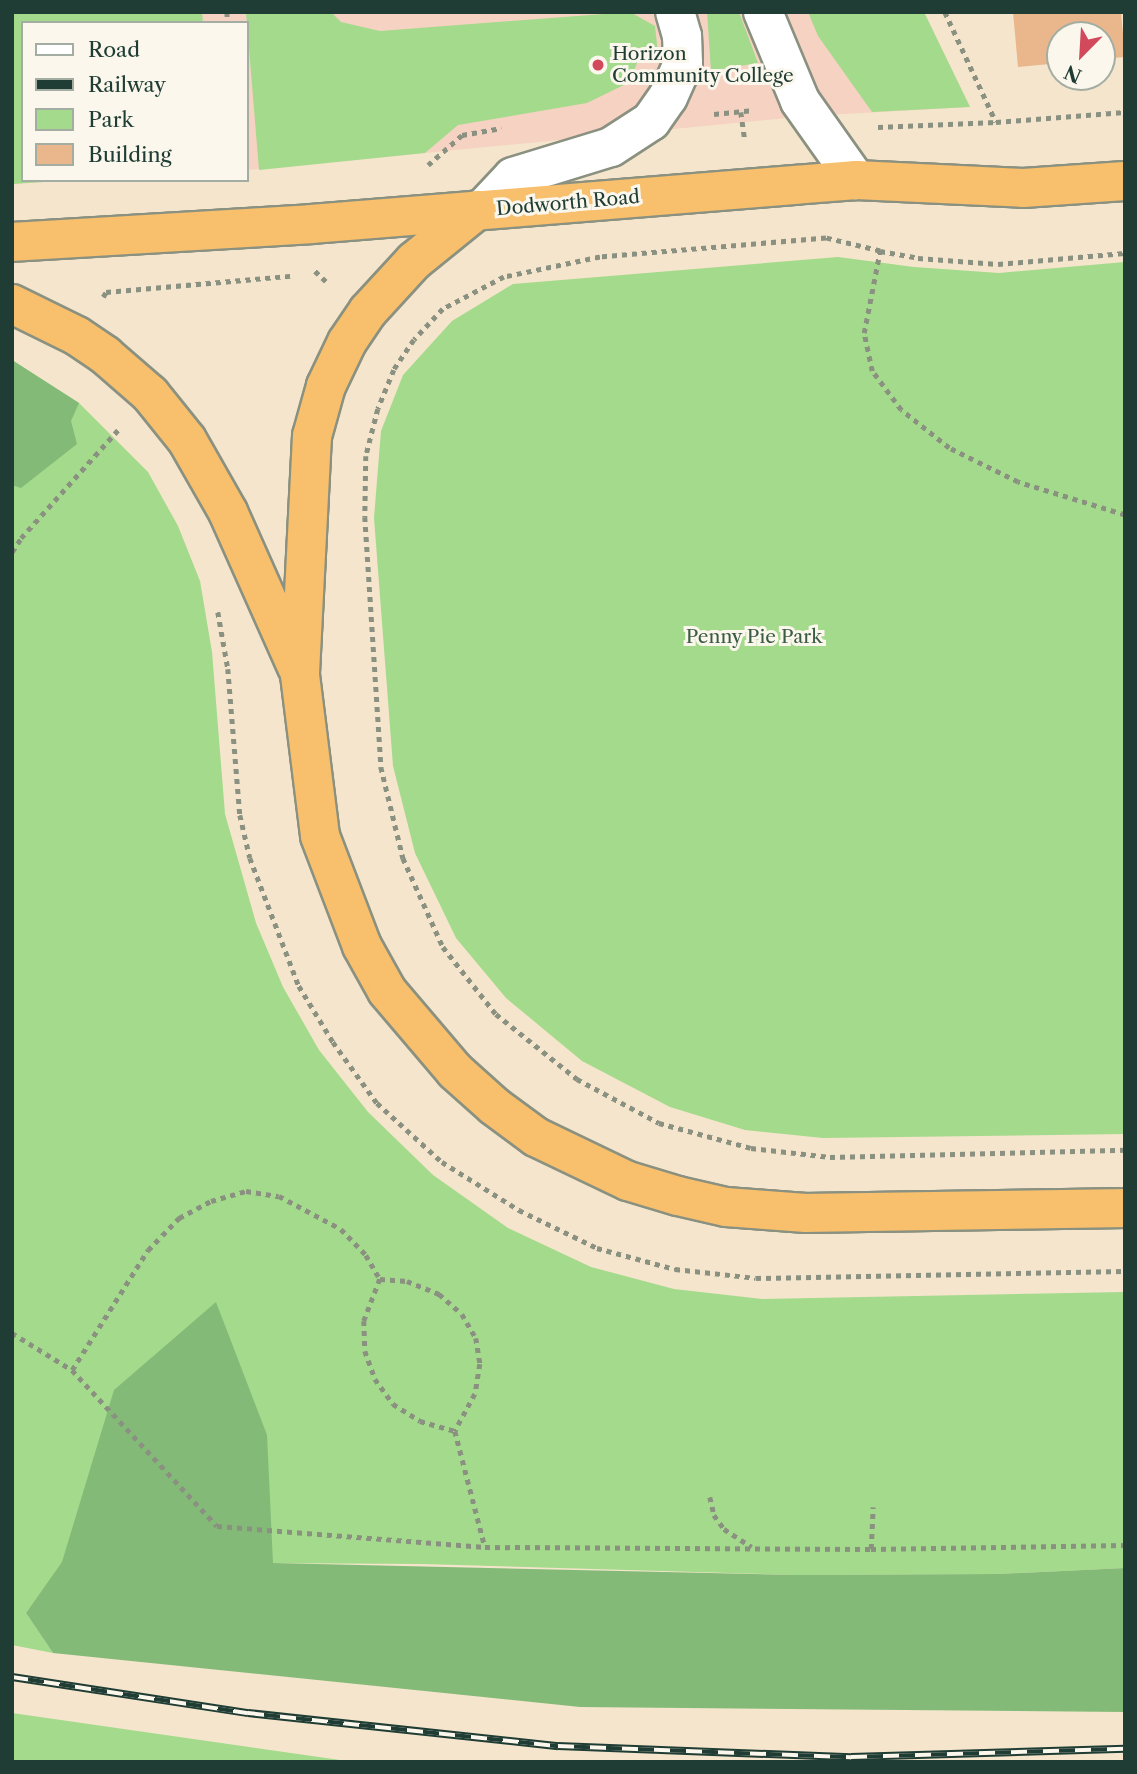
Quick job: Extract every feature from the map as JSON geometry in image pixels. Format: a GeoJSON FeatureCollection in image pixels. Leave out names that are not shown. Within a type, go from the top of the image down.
{"type":"FeatureCollection","features":[{"type":"Feature","properties":{"kind":"highway","name":"Dodworth Road"},"geometry":{"type":"LineString","coordinates":[[12,242],[479,210],[856,180],[1023,188],[1125,181]]}},
{"type":"Feature","properties":{"kind":"highway"},"geometry":{"type":"LineString","coordinates":[[479,210],[414,261],[368,311],[347,342],[326,386],[312,436],[300,675],[320,836],[362,946],[387,991],[455,1071],[494,1107],[536,1137],[628,1181],[726,1207],[806,1213],[1125,1208]]}},
{"type":"Feature","properties":{"kind":"highway"},"geometry":{"type":"LineString","coordinates":[[12,304],[77,336],[105,355],[150,394],[187,440],[228,512],[300,675]]}},
{"type":"Feature","properties":{"kind":"lane"},"geometry":{"type":"LineString","coordinates":[[479,210],[513,177],[611,147],[650,121],[668,97],[683,63],[682,36],[675,12]]}},
{"type":"Feature","properties":{"kind":"lane"},"geometry":{"type":"LineString","coordinates":[[763,12],[800,101],[856,180]]}},
{"type":"Feature","properties":{"kind":"path"},"geometry":{"type":"LineString","coordinates":[[945,12],[996,122]]}},
{"type":"Feature","properties":{"kind":"path"},"geometry":{"type":"LineString","coordinates":[[668,97],[699,115],[741,112],[800,101]]}},
{"type":"Feature","properties":{"kind":"path"},"geometry":{"type":"LineString","coordinates":[[875,127],[996,122],[1125,112]]}},
{"type":"Feature","properties":{"kind":"path"},"geometry":{"type":"LineString","coordinates":[[421,171],[462,135],[512,126]]}},
{"type":"Feature","properties":{"kind":"path"},"geometry":{"type":"LineString","coordinates":[[1125,253],[998,264],[918,258],[827,238],[600,257],[504,277],[443,309],[414,340],[394,370],[378,409],[366,456],[365,517],[381,767],[403,858],[443,947],[496,1014],[577,1079],[659,1123],[751,1148],[830,1157],[1125,1150]]}},
{"type":"Feature","properties":{"kind":"path"},"geometry":{"type":"LineString","coordinates":[[880,251],[864,333],[872,371],[901,410],[949,447],[1018,482],[1125,515]]}},
{"type":"Feature","properties":{"kind":"path"},"geometry":{"type":"LineString","coordinates":[[106,292],[301,276]]}},
{"type":"Feature","properties":{"kind":"path"},"geometry":{"type":"LineString","coordinates":[[12,552],[21,538],[121,427],[112,418]]}},
{"type":"Feature","properties":{"kind":"path"},"geometry":{"type":"LineString","coordinates":[[217,609],[228,669],[240,815],[250,858],[294,974],[333,1042],[377,1103],[442,1162],[519,1210],[597,1248],[674,1269],[756,1278],[1125,1271]]}},
{"type":"Feature","properties":{"kind":"path"},"geometry":{"type":"LineString","coordinates":[[72,1370],[148,1250],[179,1218],[211,1201],[246,1191],[279,1196],[312,1211],[341,1229],[366,1255],[380,1279]]}},
{"type":"Feature","properties":{"kind":"path"},"geometry":{"type":"LineString","coordinates":[[380,1279],[407,1281],[439,1294],[462,1314],[476,1338],[480,1364],[475,1394],[455,1431],[485,1547]]}},
{"type":"Feature","properties":{"kind":"path"},"geometry":{"type":"LineString","coordinates":[[380,1279],[364,1321],[365,1350],[375,1379],[393,1404],[420,1421],[455,1431]]}},
{"type":"Feature","properties":{"kind":"path"},"geometry":{"type":"LineString","coordinates":[[13,1336],[72,1370],[217,1526],[485,1547],[871,1549],[1125,1545]]}},
{"type":"Feature","properties":{"kind":"path"},"geometry":{"type":"LineString","coordinates":[[710,1497],[714,1515],[724,1529],[755,1548]]}},
{"type":"Feature","properties":{"kind":"path"},"geometry":{"type":"LineString","coordinates":[[871,1549],[873,1507]]}},
{"type":"Feature","properties":{"kind":"shaded area","name":"Horizon Community College"},"geometry":{"type":"Polygon","coordinates":[[[12,12],[924,12],[970,107],[808,116],[248,170],[248,21],[21,21],[21,182],[44,182],[12,184],[12,12]]]}},
{"type":"Feature","properties":{"kind":"green space"},"geometry":{"type":"Polygon","coordinates":[[[12,12],[202,12],[203,21],[21,21],[21,182],[44,182],[12,184],[12,12]]]}},
{"type":"Feature","properties":{"kind":"green space"},"geometry":{"type":"Polygon","coordinates":[[[246,12],[331,12],[341,22],[380,31],[630,12],[655,26],[658,53],[641,52],[630,82],[587,103],[458,125],[425,153],[259,170],[246,12]]]}},
{"type":"Feature","properties":{"kind":"green space"},"geometry":{"type":"Polygon","coordinates":[[[707,12],[739,12],[758,63],[711,71],[707,12]]]}},
{"type":"Feature","properties":{"kind":"green space"},"geometry":{"type":"Polygon","coordinates":[[[808,12],[924,12],[970,107],[872,112],[818,36],[808,12]]]}},
{"type":"Feature","properties":{"kind":"green space","name":"Penny Pie Park"},"geometry":{"type":"Polygon","coordinates":[[[838,257],[914,267],[999,273],[1125,262],[1125,1134],[823,1138],[745,1130],[670,1107],[582,1061],[506,998],[456,938],[415,853],[393,766],[374,518],[381,431],[403,375],[452,321],[513,284],[838,257]]]}},
{"type":"Feature","properties":{"kind":"green space"},"geometry":{"type":"Polygon","coordinates":[[[12,360],[79,403],[148,472],[178,526],[200,581],[212,652],[225,814],[256,923],[283,987],[319,1050],[368,1112],[433,1175],[508,1228],[591,1267],[674,1289],[762,1299],[1125,1292],[1125,1568],[998,1574],[795,1575],[422,1564],[63,1562],[26,1613],[53,1653],[12,1645],[12,360]]]}},
{"type":"Feature","properties":{"kind":"green space"},"geometry":{"type":"Polygon","coordinates":[[[12,360],[79,403],[71,421],[77,444],[21,488],[12,485],[12,360]]]}},
{"type":"Feature","properties":{"kind":"green space"},"geometry":{"type":"Polygon","coordinates":[[[216,1302],[267,1435],[273,1563],[795,1575],[998,1574],[1125,1568],[1125,1712],[580,1707],[53,1653],[26,1613],[62,1562],[114,1390],[216,1302]]]}},
{"type":"Feature","properties":{"kind":"green space"},"geometry":{"type":"Polygon","coordinates":[[[12,1713],[354,1762],[12,1762],[12,1713]]]}},
{"type":"Feature","properties":{"kind":"building"},"geometry":{"type":"Polygon","coordinates":[[[1013,12],[1121,12],[1125,57],[1116,58],[1116,21],[1046,21],[1046,64],[1018,67],[1013,12]]]}},
{"type":"Feature","properties":{"kind":"railway"},"geometry":{"type":"LineString","coordinates":[[12,1677],[248,1713],[558,1746],[851,1757],[1125,1749]]}},
{"type":"Feature","properties":{"kind":"place","name":"Horizon Community College"},"geometry":{"type":"Point","coordinates":[598,65]}}]}
